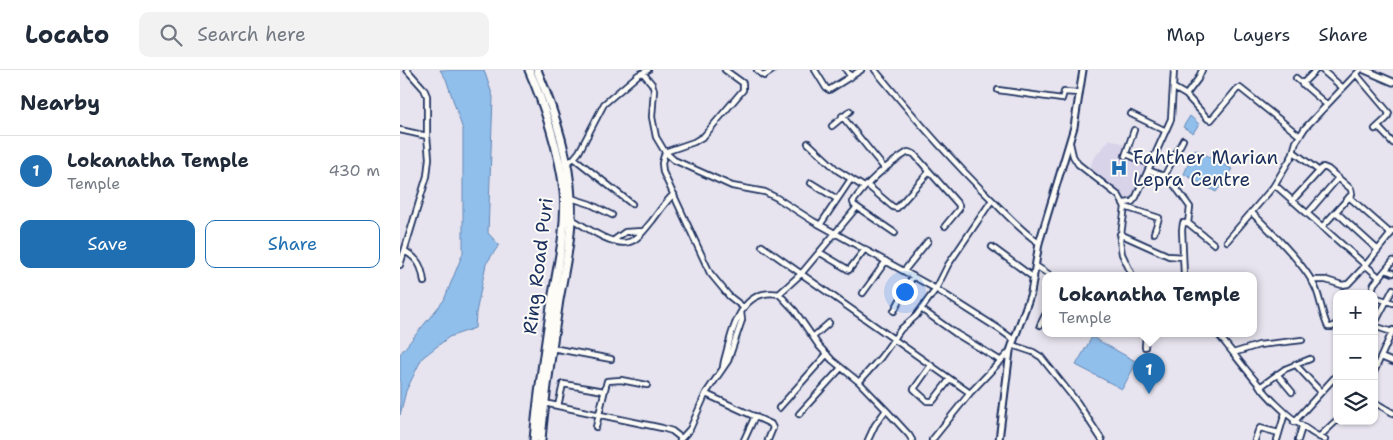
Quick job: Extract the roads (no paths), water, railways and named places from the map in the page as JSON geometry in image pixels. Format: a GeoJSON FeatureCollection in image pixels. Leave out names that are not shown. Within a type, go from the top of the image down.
{"type":"FeatureCollection","features":[{"type":"Feature","properties":{"kind":"highway","name":"Ring Road Puri"},"geometry":{"type":"LineString","coordinates":[[529,70],[553,143],[564,190],[558,265],[537,398],[534,440]]}},
{"type":"Feature","properties":{"kind":"highway","name":"Ring Road Puri"},"geometry":{"type":"LineString","coordinates":[[537,70],[555,120],[566,164],[572,219],[544,403],[541,440]]}},
{"type":"Feature","properties":{"kind":"main road"},"geometry":{"type":"LineString","coordinates":[[1365,70],[1393,82]]}},
{"type":"Feature","properties":{"kind":"street"},"geometry":{"type":"LineString","coordinates":[[400,264],[427,176],[430,158],[427,136],[427,96],[424,89],[407,70]]}},
{"type":"Feature","properties":{"kind":"street"},"geometry":{"type":"LineString","coordinates":[[665,152],[694,142],[704,136],[742,90],[742,83],[725,70]]}},
{"type":"Feature","properties":{"kind":"street"},"geometry":{"type":"LineString","coordinates":[[757,70],[764,76],[774,70]]}},
{"type":"Feature","properties":{"kind":"street"},"geometry":{"type":"LineString","coordinates":[[815,70],[829,90],[862,70]]}},
{"type":"Feature","properties":{"kind":"street"},"geometry":{"type":"LineString","coordinates":[[846,70],[851,77]]}},
{"type":"Feature","properties":{"kind":"street"},"geometry":{"type":"LineString","coordinates":[[875,70],[907,109],[975,184],[1022,232],[1039,243]]}},
{"type":"Feature","properties":{"kind":"street"},"geometry":{"type":"LineString","coordinates":[[999,440],[1010,351],[1031,293],[1039,243],[1070,143],[1083,70]]}},
{"type":"Feature","properties":{"kind":"street"},"geometry":{"type":"LineString","coordinates":[[1124,205],[1132,202],[1136,196],[1166,131],[1173,111],[1174,70]]}},
{"type":"Feature","properties":{"kind":"street"},"geometry":{"type":"LineString","coordinates":[[1186,95],[1202,70]]}},
{"type":"Feature","properties":{"kind":"street"},"geometry":{"type":"LineString","coordinates":[[1302,84],[1316,70]]}},
{"type":"Feature","properties":{"kind":"street"},"geometry":{"type":"LineString","coordinates":[[1322,70],[1343,88]]}},
{"type":"Feature","properties":{"kind":"street"},"geometry":{"type":"LineString","coordinates":[[566,164],[574,158],[604,104],[645,71],[654,90],[653,126],[660,144],[665,152],[674,160],[725,184],[765,192],[820,225],[936,289],[999,329],[1013,342],[1041,357],[1077,402],[1102,440]]}},
{"type":"Feature","properties":{"kind":"street"},"geometry":{"type":"LineString","coordinates":[[1227,241],[1275,185],[1294,152],[1300,136],[1326,104],[1358,72],[1389,113],[1387,118],[1377,128],[1393,143]]}},
{"type":"Feature","properties":{"kind":"street"},"geometry":{"type":"LineString","coordinates":[[1296,78],[1326,104]]}},
{"type":"Feature","properties":{"kind":"street"},"geometry":{"type":"LineString","coordinates":[[1174,88],[1186,95],[1211,120],[1237,89],[1240,88],[1300,136]]}},
{"type":"Feature","properties":{"kind":"street"},"geometry":{"type":"LineString","coordinates":[[998,90],[1062,100],[1064,92],[1079,93]]}},
{"type":"Feature","properties":{"kind":"street"},"geometry":{"type":"LineString","coordinates":[[832,126],[850,111]]}},
{"type":"Feature","properties":{"kind":"street"},"geometry":{"type":"LineString","coordinates":[[1131,114],[1166,131]]}},
{"type":"Feature","properties":{"kind":"street"},"geometry":{"type":"LineString","coordinates":[[842,116],[885,169]]}},
{"type":"Feature","properties":{"kind":"street"},"geometry":{"type":"LineString","coordinates":[[400,130],[427,136]]}},
{"type":"Feature","properties":{"kind":"street"},"geometry":{"type":"LineString","coordinates":[[1134,130],[1125,155],[1149,167],[1174,185],[1190,207],[1188,223]]}},
{"type":"Feature","properties":{"kind":"street"},"geometry":{"type":"LineString","coordinates":[[1163,176],[1167,173],[1183,140]]}},
{"type":"Feature","properties":{"kind":"street"},"geometry":{"type":"LineString","coordinates":[[808,142],[834,168],[897,208],[929,172]]}},
{"type":"Feature","properties":{"kind":"street"},"geometry":{"type":"LineString","coordinates":[[1070,143],[1073,156],[1078,164],[1119,196],[1124,205],[1120,234],[1122,254],[1131,272]]}},
{"type":"Feature","properties":{"kind":"street"},"geometry":{"type":"LineString","coordinates":[[544,403],[662,428],[672,431],[681,439],[690,429],[706,394],[728,361],[742,320],[742,309],[710,273],[663,172],[663,155],[665,152]]}},
{"type":"Feature","properties":{"kind":"street"},"geometry":{"type":"LineString","coordinates":[[895,233],[857,207],[853,202],[865,186],[895,160],[910,152],[960,207],[945,226]]}},
{"type":"Feature","properties":{"kind":"street"},"geometry":{"type":"LineString","coordinates":[[1294,152],[1319,171]]}},
{"type":"Feature","properties":{"kind":"street"},"geometry":{"type":"LineString","coordinates":[[574,158],[632,204]]}},
{"type":"Feature","properties":{"kind":"street"},"geometry":{"type":"LineString","coordinates":[[1292,201],[1323,167],[1352,190],[1349,197],[1322,227]]}},
{"type":"Feature","properties":{"kind":"street"},"geometry":{"type":"LineString","coordinates":[[1307,214],[1338,178]]}},
{"type":"Feature","properties":{"kind":"street"},"geometry":{"type":"LineString","coordinates":[[820,225],[851,179]]}},
{"type":"Feature","properties":{"kind":"street"},"geometry":{"type":"LineString","coordinates":[[811,184],[837,199]]}},
{"type":"Feature","properties":{"kind":"street"},"geometry":{"type":"LineString","coordinates":[[1275,185],[1380,278]]}},
{"type":"Feature","properties":{"kind":"street"},"geometry":{"type":"LineString","coordinates":[[572,219],[595,233],[622,243],[629,242],[643,231],[666,201],[674,194]]}},
{"type":"Feature","properties":{"kind":"street"},"geometry":{"type":"LineString","coordinates":[[1311,280],[1326,280],[1345,285],[1365,266],[1392,233],[1349,197]]}},
{"type":"Feature","properties":{"kind":"street"},"geometry":{"type":"LineString","coordinates":[[571,198],[590,204],[612,215]]}},
{"type":"Feature","properties":{"kind":"street"},"geometry":{"type":"LineString","coordinates":[[859,382],[902,328],[916,316],[936,289],[948,265],[992,200]]}},
{"type":"Feature","properties":{"kind":"street"},"geometry":{"type":"LineString","coordinates":[[1124,205],[1159,218],[1154,232]]}},
{"type":"Feature","properties":{"kind":"street"},"geometry":{"type":"LineString","coordinates":[[779,294],[801,274],[834,232],[857,207]]}},
{"type":"Feature","properties":{"kind":"street"},"geometry":{"type":"LineString","coordinates":[[1251,212],[1282,243],[1311,280],[1316,289],[1328,327],[1333,326]]}},
{"type":"Feature","properties":{"kind":"street"},"geometry":{"type":"LineString","coordinates":[[1336,212],[1378,250]]}},
{"type":"Feature","properties":{"kind":"street"},"geometry":{"type":"LineString","coordinates":[[1184,272],[1183,223],[1188,223],[1214,244]]}},
{"type":"Feature","properties":{"kind":"street"},"geometry":{"type":"LineString","coordinates":[[614,240],[625,232],[643,231]]}},
{"type":"Feature","properties":{"kind":"street"},"geometry":{"type":"LineString","coordinates":[[1120,234],[1170,256],[1183,257]]}},
{"type":"Feature","properties":{"kind":"street"},"geometry":{"type":"LineString","coordinates":[[904,271],[928,241]]}},
{"type":"Feature","properties":{"kind":"street"},"geometry":{"type":"LineString","coordinates":[[762,246],[970,393]]}},
{"type":"Feature","properties":{"kind":"street"},"geometry":{"type":"LineString","coordinates":[[992,246],[1034,278]]}},
{"type":"Feature","properties":{"kind":"street"},"geometry":{"type":"LineString","coordinates":[[819,252],[847,270],[866,250]]}},
{"type":"Feature","properties":{"kind":"street"},"geometry":{"type":"LineString","coordinates":[[405,251],[419,263],[424,282]]}},
{"type":"Feature","properties":{"kind":"street"},"geometry":{"type":"LineString","coordinates":[[863,293],[886,261]]}},
{"type":"Feature","properties":{"kind":"street"},"geometry":{"type":"LineString","coordinates":[[1372,290],[1393,261]]}},
{"type":"Feature","properties":{"kind":"street"},"geometry":{"type":"LineString","coordinates":[[1036,266],[1045,272]]}},
{"type":"Feature","properties":{"kind":"street"},"geometry":{"type":"LineString","coordinates":[[1386,270],[1393,273]]}},
{"type":"Feature","properties":{"kind":"street"},"geometry":{"type":"LineString","coordinates":[[894,311],[913,276]]}},
{"type":"Feature","properties":{"kind":"street"},"geometry":{"type":"LineString","coordinates":[[1378,317],[1393,289]]}},
{"type":"Feature","properties":{"kind":"street"},"geometry":{"type":"LineString","coordinates":[[742,309],[757,297],[772,293],[779,294],[795,311],[827,354],[859,382],[912,440]]}},
{"type":"Feature","properties":{"kind":"street"},"geometry":{"type":"LineString","coordinates":[[1378,299],[1393,303]]}},
{"type":"Feature","properties":{"kind":"street"},"geometry":{"type":"LineString","coordinates":[[921,309],[1001,360]]}},
{"type":"Feature","properties":{"kind":"street"},"geometry":{"type":"LineString","coordinates":[[1040,325],[1042,321]]}},
{"type":"Feature","properties":{"kind":"street"},"geometry":{"type":"LineString","coordinates":[[813,337],[829,323]]}},
{"type":"Feature","properties":{"kind":"street"},"geometry":{"type":"LineString","coordinates":[[1378,327],[1392,331],[1378,363]]}},
{"type":"Feature","properties":{"kind":"street"},"geometry":{"type":"LineString","coordinates":[[1145,347],[1146,337]]}},
{"type":"Feature","properties":{"kind":"street"},"geometry":{"type":"LineString","coordinates":[[1220,337],[1260,387],[1294,422],[1325,440]]}},
{"type":"Feature","properties":{"kind":"street"},"geometry":{"type":"LineString","coordinates":[[1233,353],[1259,345],[1302,340]]}},
{"type":"Feature","properties":{"kind":"street"},"geometry":{"type":"LineString","coordinates":[[552,348],[611,359]]}},
{"type":"Feature","properties":{"kind":"street"},"geometry":{"type":"LineString","coordinates":[[932,440],[970,393],[1010,351]]}},
{"type":"Feature","properties":{"kind":"street"},"geometry":{"type":"LineString","coordinates":[[779,408],[827,354]]}},
{"type":"Feature","properties":{"kind":"street"},"geometry":{"type":"LineString","coordinates":[[1381,357],[1393,362]]}},
{"type":"Feature","properties":{"kind":"street"},"geometry":{"type":"LineString","coordinates":[[1260,387],[1277,374],[1310,358]]}},
{"type":"Feature","properties":{"kind":"street"},"geometry":{"type":"LineString","coordinates":[[1295,364],[1321,392]]}},
{"type":"Feature","properties":{"kind":"street"},"geometry":{"type":"LineString","coordinates":[[931,365],[914,389],[927,402],[933,401],[950,379]]}},
{"type":"Feature","properties":{"kind":"street"},"geometry":{"type":"LineString","coordinates":[[799,414],[841,368]]}},
{"type":"Feature","properties":{"kind":"street"},"geometry":{"type":"LineString","coordinates":[[1277,374],[1292,392]]}},
{"type":"Feature","properties":{"kind":"street"},"geometry":{"type":"LineString","coordinates":[[1294,422],[1333,379]]}},
{"type":"Feature","properties":{"kind":"street"},"geometry":{"type":"LineString","coordinates":[[596,427],[606,382],[621,380],[647,385]]}},
{"type":"Feature","properties":{"kind":"street"},"geometry":{"type":"LineString","coordinates":[[558,406],[563,384],[604,391]]}},
{"type":"Feature","properties":{"kind":"street"},"geometry":{"type":"LineString","coordinates":[[706,394],[773,426],[768,440]]}},
{"type":"Feature","properties":{"kind":"street"},"geometry":{"type":"LineString","coordinates":[[1378,404],[1393,413]]}},
{"type":"Feature","properties":{"kind":"street"},"geometry":{"type":"LineString","coordinates":[[868,440],[886,410]]}},
{"type":"Feature","properties":{"kind":"street"},"geometry":{"type":"LineString","coordinates":[[1277,440],[1285,413]]}},
{"type":"Feature","properties":{"kind":"street"},"geometry":{"type":"LineString","coordinates":[[744,440],[755,416]]}},
{"type":"Feature","properties":{"kind":"street"},"geometry":{"type":"LineString","coordinates":[[1318,437],[1333,424]]}},
{"type":"Feature","properties":{"kind":"street"},"geometry":{"type":"LineString","coordinates":[[1298,440],[1302,427]]}},
{"type":"Feature","properties":{"kind":"street"},"geometry":{"type":"LineString","coordinates":[[1255,440],[1260,428],[1279,433]]}},
{"type":"Feature","properties":{"kind":"water"},"geometry":{"type":"Polygon","coordinates":[[[440,70],[484,70],[493,97],[488,233],[499,245],[486,264],[476,313],[475,328],[449,337],[422,358],[406,391],[400,415],[400,354],[444,300],[463,253],[463,130],[446,79],[440,70]]]}},
{"type":"Feature","properties":{"kind":"water"},"geometry":{"type":"Polygon","coordinates":[[[1190,116],[1199,124],[1193,133],[1183,127],[1190,116]]]}},
{"type":"Feature","properties":{"kind":"water"},"geometry":{"type":"Polygon","coordinates":[[[1195,149],[1232,169],[1216,192],[1184,174],[1195,149]]]}},
{"type":"Feature","properties":{"kind":"water"},"geometry":{"type":"Polygon","coordinates":[[[1092,337],[1137,362],[1122,389],[1076,365],[1092,337]]]}},
{"type":"Feature","properties":{"kind":"place","name":"Fahther Marian Lepra Centre"},"geometry":{"type":"Point","coordinates":[1119,168]}},
{"type":"Feature","properties":{"kind":"place","name":"Lokanatha Temple"},"geometry":{"type":"Point","coordinates":[1149,394]}}]}
